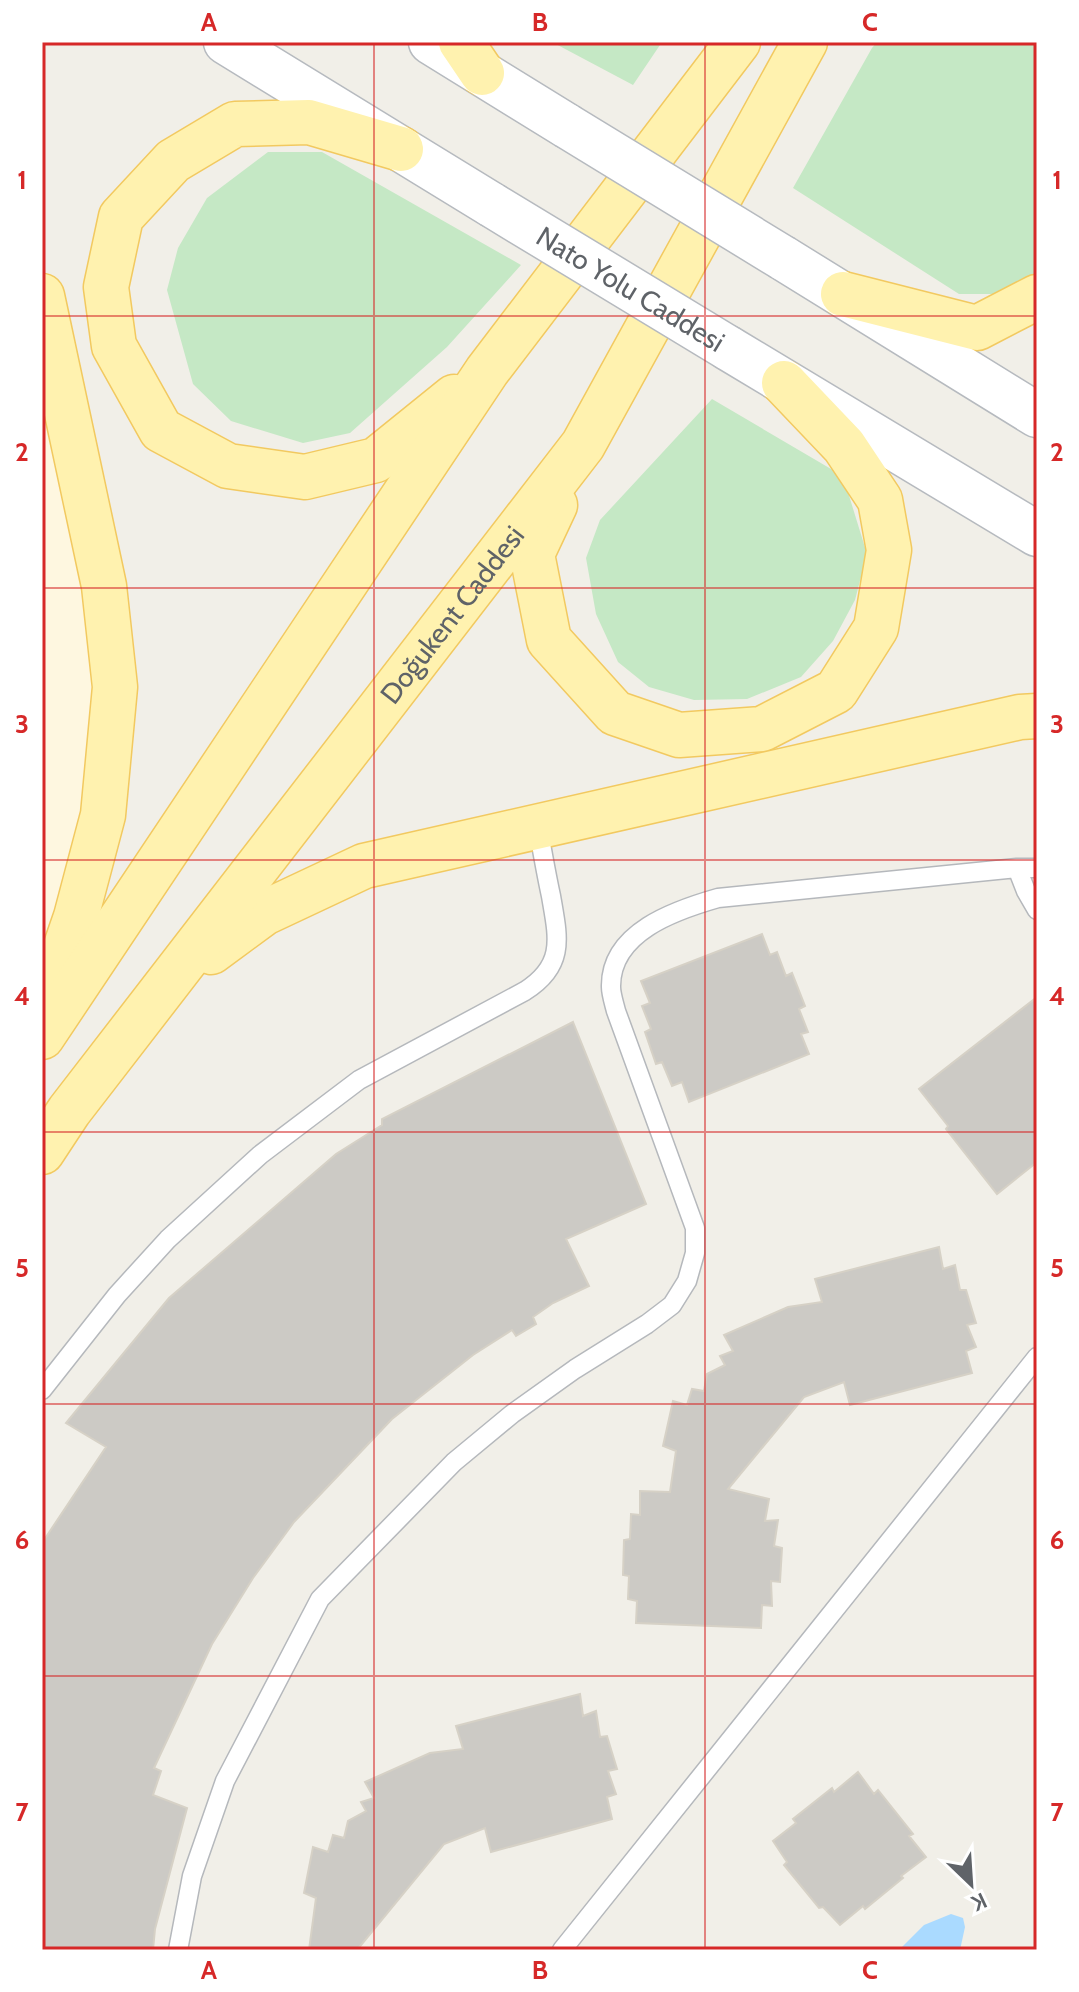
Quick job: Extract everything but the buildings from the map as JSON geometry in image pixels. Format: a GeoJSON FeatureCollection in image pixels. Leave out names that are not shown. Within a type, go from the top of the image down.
{"type":"FeatureCollection","features":[{"type":"Feature","properties":{"kind":"main road","name":"Nato Yolu Caddesi"},"geometry":{"type":"LineString","coordinates":[[226,42],[1037,534]]}},
{"type":"Feature","properties":{"kind":"main road"},"geometry":{"type":"LineString","coordinates":[[431,42],[471,58],[567,126],[1037,415]]}},
{"type":"Feature","properties":{"kind":"main road","name":"Doğukent Caddesi"},"geometry":{"type":"LineString","coordinates":[[42,1152],[69,1111],[583,445],[805,42]]}},
{"type":"Feature","properties":{"kind":"main road"},"geometry":{"type":"LineString","coordinates":[[42,1037],[487,371],[734,46]]}},
{"type":"Feature","properties":{"kind":"main road"},"geometry":{"type":"LineString","coordinates":[[401,149],[309,122],[235,124],[173,161],[121,217],[106,287],[114,346],[161,430],[228,466],[305,477],[376,460],[487,371]]}},
{"type":"Feature","properties":{"kind":"main road"},"geometry":{"type":"LineString","coordinates":[[843,294],[977,328],[1037,297]]}},
{"type":"Feature","properties":{"kind":"main road"},"geometry":{"type":"LineString","coordinates":[[42,296],[104,586],[115,687],[103,815],[76,917],[42,1016]]}},
{"type":"Feature","properties":{"kind":"main road"},"geometry":{"type":"LineString","coordinates":[[583,445],[532,554],[549,640],[615,713],[679,735],[762,729],[836,691],[876,628],[889,550],[880,500],[844,446],[784,383]]}},
{"type":"Feature","properties":{"kind":"main road"},"geometry":{"type":"LineString","coordinates":[[69,1111],[179,976],[264,913],[364,866],[1005,720],[1037,716]]}},
{"type":"Feature","properties":{"kind":"lane"},"geometry":{"type":"LineString","coordinates":[[42,1390],[98,1318],[158,1250],[260,1155],[359,1080],[525,991],[546,974],[553,962],[558,934],[538,827]]}},
{"type":"Feature","properties":{"kind":"lane"},"geometry":{"type":"LineString","coordinates":[[1017,868],[1037,910]]}},
{"type":"Feature","properties":{"kind":"lane"},"geometry":{"type":"LineString","coordinates":[[178,1950],[192,1876],[225,1781],[320,1599],[454,1462],[537,1396],[672,1305],[687,1281],[695,1253],[695,1228],[616,1011],[611,988],[613,966],[629,942],[657,921],[718,898],[1037,868]]}},
{"type":"Feature","properties":{"kind":"lane"},"geometry":{"type":"LineString","coordinates":[[562,1950],[1037,1357]]}},
{"type":"Feature","properties":{"kind":"shaded area"},"geometry":{"type":"Polygon","coordinates":[[[42,296],[115,687],[42,1016],[42,296]]]}},
{"type":"Feature","properties":{"kind":"green space"},"geometry":{"type":"Polygon","coordinates":[[[552,42],[662,42],[633,85],[552,42]]]}},
{"type":"Feature","properties":{"kind":"green space"},"geometry":{"type":"Polygon","coordinates":[[[877,42],[1037,42],[1037,274],[1012,294],[959,294],[793,188],[877,42]]]}},
{"type":"Feature","properties":{"kind":"green space"},"geometry":{"type":"Polygon","coordinates":[[[268,152],[322,152],[521,265],[447,347],[350,433],[303,443],[231,421],[193,384],[167,290],[178,248],[207,198],[268,152]]]}},
{"type":"Feature","properties":{"kind":"green space"},"geometry":{"type":"Polygon","coordinates":[[[712,399],[843,476],[867,554],[855,600],[833,641],[801,677],[747,699],[694,700],[649,687],[618,662],[596,614],[586,558],[600,520],[712,399]]]}},
{"type":"Feature","properties":{"kind":"water"},"geometry":{"type":"Polygon","coordinates":[[[951,1914],[963,1918],[965,1927],[960,1950],[899,1950],[924,1925],[951,1914]]]}}]}
